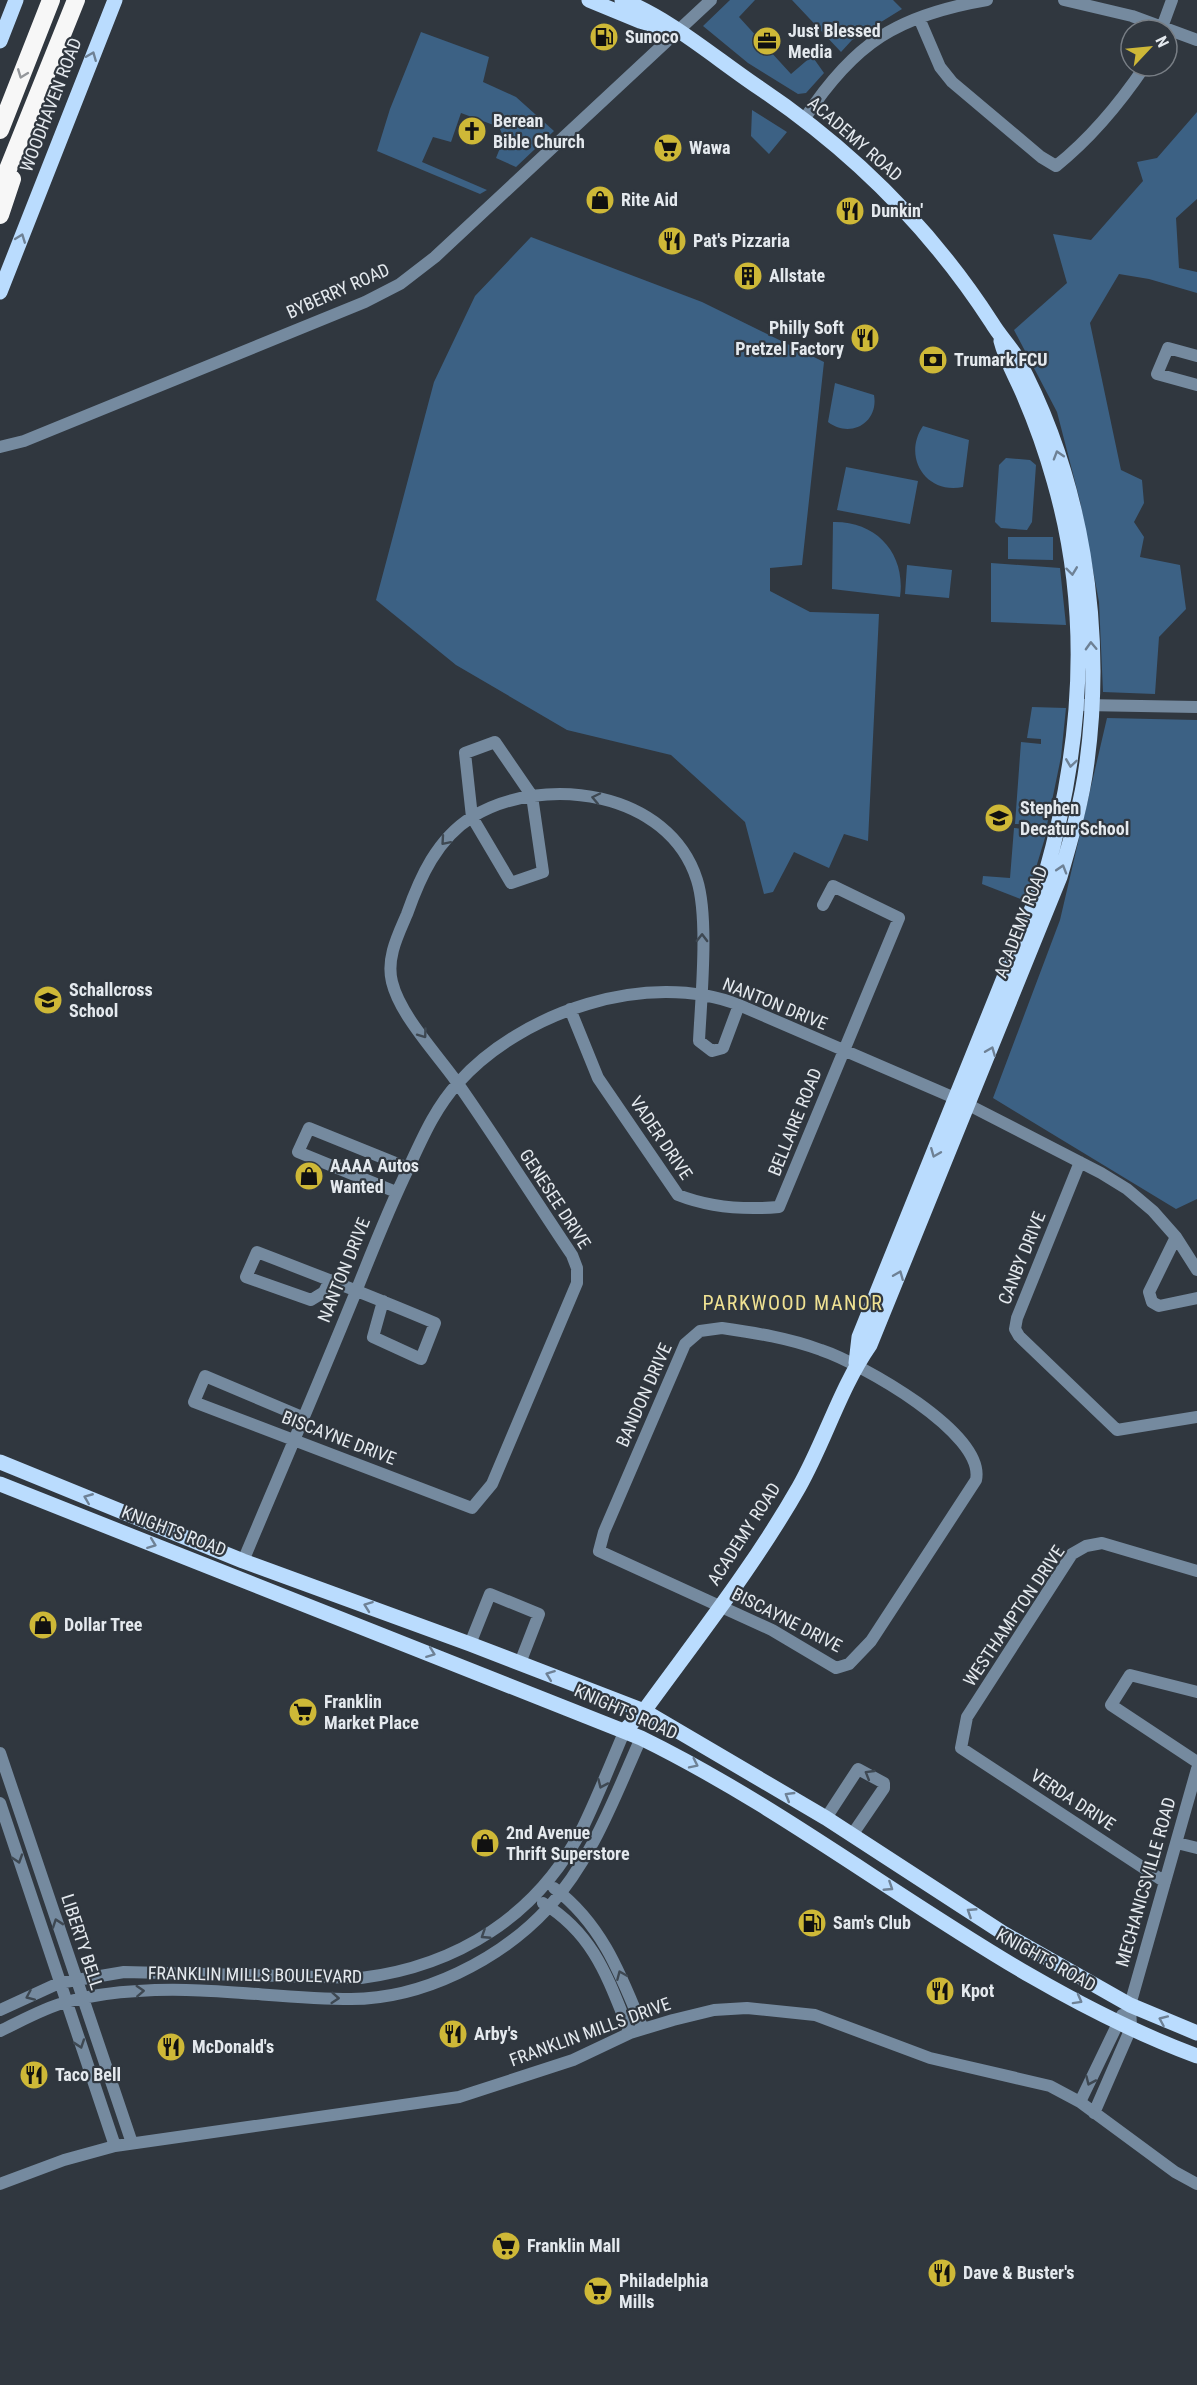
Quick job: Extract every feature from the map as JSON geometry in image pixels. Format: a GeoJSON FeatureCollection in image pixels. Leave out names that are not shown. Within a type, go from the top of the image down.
{"type":"FeatureCollection","features":[{"type":"Feature","properties":{"kind":"highway","name":"WOODHAVEN ROAD"},"geometry":{"type":"LineString","coordinates":[[0,130],[51,0]]}},
{"type":"Feature","properties":{"kind":"highway","name":"WOODHAVEN ROAD"},"geometry":{"type":"LineString","coordinates":[[0,189],[76,0]]}},
{"type":"Feature","properties":{"kind":"highway"},"geometry":{"type":"LineString","coordinates":[[0,215],[48,68]]}},
{"type":"Feature","properties":{"kind":"main road"},"geometry":{"type":"LineString","coordinates":[[0,42],[16,0]]}},
{"type":"Feature","properties":{"kind":"main road","name":"WOODHAVEN ROAD"},"geometry":{"type":"LineString","coordinates":[[0,292],[115,0]]}},
{"type":"Feature","properties":{"kind":"main road","name":"ACADEMY ROAD"},"geometry":{"type":"LineString","coordinates":[[589,0],[640,21],[677,32]]}},
{"type":"Feature","properties":{"kind":"main road","name":"ACADEMY ROAD"},"geometry":{"type":"LineString","coordinates":[[622,0],[649,11],[805,118],[843,150],[912,216],[940,249],[1015,354],[1052,433],[1066,479],[1090,601],[1093,705],[1080,803],[1059,877],[963,1102]]}},
{"type":"Feature","properties":{"kind":"main road","name":"ACADEMY ROAD"},"geometry":{"type":"LineString","coordinates":[[625,1730],[644,1712],[775,1527],[800,1486],[827,1434],[856,1366],[870,1345],[963,1102],[1045,876],[1061,819],[1071,764],[1077,704],[1078,628],[1066,533],[1040,436],[1006,360],[1000,336]]}},
{"type":"Feature","properties":{"kind":"main road","name":"KNIGHTS ROAD"},"geometry":{"type":"LineString","coordinates":[[1,1465],[243,1561],[470,1644],[644,1712],[826,1818],[1003,1933],[1130,2005],[1197,2033]]}},
{"type":"Feature","properties":{"kind":"main road","name":"KNIGHTS ROAD"},"geometry":{"type":"LineString","coordinates":[[0,1484],[625,1730],[704,1769],[983,1948],[1116,2022],[1197,2056]]}},
{"type":"Feature","properties":{"kind":"main road","name":"ACADEMY ROAD"},"geometry":{"type":"LineString","coordinates":[[641,1738],[644,1712]]}},
{"type":"Feature","properties":{"kind":"main road"},"geometry":{"type":"LineString","coordinates":[[839,1856],[852,1835]]}},
{"type":"Feature","properties":{"kind":"street","name":"BYBERRY ROAD"},"geometry":{"type":"LineString","coordinates":[[0,447],[24,441],[79,419],[365,302],[400,284],[435,257],[711,0]]}},
{"type":"Feature","properties":{"kind":"street"},"geometry":{"type":"LineString","coordinates":[[805,118],[833,77],[849,61],[891,30],[942,9],[987,0]]}},
{"type":"Feature","properties":{"kind":"street"},"geometry":{"type":"LineString","coordinates":[[1064,0],[1097,6],[1132,18]]}},
{"type":"Feature","properties":{"kind":"street"},"geometry":{"type":"LineString","coordinates":[[1166,18],[1172,0]]}},
{"type":"Feature","properties":{"kind":"street"},"geometry":{"type":"LineString","coordinates":[[919,18],[940,67],[952,82],[1035,152],[1056,166],[1079,147],[1137,78]]}},
{"type":"Feature","properties":{"kind":"street"},"geometry":{"type":"LineString","coordinates":[[1179,34],[1197,40]]}},
{"type":"Feature","properties":{"kind":"street"},"geometry":{"type":"LineString","coordinates":[[1197,356],[1168,348],[1157,374],[1197,385]]}},
{"type":"Feature","properties":{"kind":"street"},"geometry":{"type":"LineString","coordinates":[[1077,704],[1197,707]]}},
{"type":"Feature","properties":{"kind":"street"},"geometry":{"type":"LineString","coordinates":[[495,742],[532,795],[543,872],[511,883],[472,818],[465,753],[495,742]]}},
{"type":"Feature","properties":{"kind":"street"},"geometry":{"type":"LineString","coordinates":[[472,818],[493,807],[532,795],[568,794],[597,797],[627,806],[656,822],[673,838],[686,856],[702,896],[699,1041],[712,1051],[723,1048],[739,1005]]}},
{"type":"Feature","properties":{"kind":"street","name":"GENESEE DRIVE"},"geometry":{"type":"LineString","coordinates":[[467,1506],[472,1508],[492,1484],[577,1283],[577,1268],[572,1255],[458,1083],[401,1005],[393,984],[390,957],[412,898],[433,856],[453,832],[472,818]]}},
{"type":"Feature","properties":{"kind":"street","name":"BELLAIRE ROAD"},"geometry":{"type":"LineString","coordinates":[[779,1207],[898,918],[832,886],[823,906]]}},
{"type":"Feature","properties":{"kind":"street","name":"NANTON DRIVE"},"geometry":{"type":"LineString","coordinates":[[243,1561],[396,1192],[428,1126],[458,1083],[494,1050],[526,1029],[570,1009],[628,995],[701,996],[720,998],[739,1005],[843,1052],[963,1102],[1080,1162],[1127,1189],[1154,1211],[1176,1237],[1197,1270]]}},
{"type":"Feature","properties":{"kind":"street","name":"VADER DRIVE"},"geometry":{"type":"LineString","coordinates":[[570,1009],[598,1078],[678,1195],[693,1201],[735,1209],[779,1207]]}},
{"type":"Feature","properties":{"kind":"street"},"geometry":{"type":"LineString","coordinates":[[396,1192],[298,1152],[309,1128],[408,1168]]}},
{"type":"Feature","properties":{"kind":"street","name":"CANBY DRIVE"},"geometry":{"type":"LineString","coordinates":[[1080,1162],[1017,1318],[1016,1329],[1019,1336],[1118,1430],[1197,1417]]}},
{"type":"Feature","properties":{"kind":"street"},"geometry":{"type":"LineString","coordinates":[[1176,1237],[1149,1292],[1152,1302],[1159,1305],[1197,1298]]}},
{"type":"Feature","properties":{"kind":"street"},"geometry":{"type":"LineString","coordinates":[[330,1280],[320,1296],[310,1300],[246,1277],[257,1252],[357,1290],[383,1301],[435,1323],[421,1359],[373,1337],[383,1301]]}},
{"type":"Feature","properties":{"kind":"street","name":"BANDON DRIVE"},"geometry":{"type":"LineString","coordinates":[[599,1550],[604,1532],[685,1344],[700,1332],[722,1328],[772,1335],[823,1350],[856,1366],[913,1399],[950,1430],[972,1455],[978,1469],[977,1474]]}},
{"type":"Feature","properties":{"kind":"street","name":"BISCAYNE DRIVE"},"geometry":{"type":"LineString","coordinates":[[302,1418],[205,1377],[194,1402],[467,1506]]}},
{"type":"Feature","properties":{"kind":"street","name":"BISCAYNE DRIVE"},"geometry":{"type":"LineString","coordinates":[[599,1550],[772,1630],[836,1668],[849,1665],[871,1641],[977,1474]]}},
{"type":"Feature","properties":{"kind":"street","name":"WESTHAMPTON DRIVE"},"geometry":{"type":"LineString","coordinates":[[961,1748],[967,1718],[1072,1554],[1086,1546],[1102,1544],[1197,1570]]}},
{"type":"Feature","properties":{"kind":"street"},"geometry":{"type":"LineString","coordinates":[[470,1644],[490,1594],[539,1614],[520,1663]]}},
{"type":"Feature","properties":{"kind":"street"},"geometry":{"type":"LineString","coordinates":[[1197,1692],[1130,1675],[1110,1705],[1197,1762]]}},
{"type":"Feature","properties":{"kind":"street","name":"FRANKLIN MILLS BOULEVARD"},"geometry":{"type":"LineString","coordinates":[[0,2010],[59,1983],[124,1972],[361,1978],[398,1974],[462,1950],[504,1924],[534,1898],[546,1883],[582,1829],[625,1730]]}},
{"type":"Feature","properties":{"kind":"street","name":"FRANKLIN MILLS BOULEVARD"},"geometry":{"type":"LineString","coordinates":[[0,2031],[65,2002],[137,1991],[211,1990],[353,1999],[399,1992],[444,1980],[484,1961],[525,1930],[549,1907],[591,1848],[641,1738]]}},
{"type":"Feature","properties":{"kind":"street","name":"VERDA DRIVE"},"geometry":{"type":"LineString","coordinates":[[961,1748],[1165,1882]]}},
{"type":"Feature","properties":{"kind":"street","name":"LIBERTY BELL"},"geometry":{"type":"LineString","coordinates":[[0,1753],[132,2143]]}},
{"type":"Feature","properties":{"kind":"street"},"geometry":{"type":"LineString","coordinates":[[826,1818],[858,1769],[884,1784],[884,1788],[852,1835]]}},
{"type":"Feature","properties":{"kind":"street","name":"MECHANICSVILLE ROAD"},"geometry":{"type":"LineString","coordinates":[[1130,2005],[1197,1769]]}},
{"type":"Feature","properties":{"kind":"street","name":"LIBERTY BELL"},"geometry":{"type":"LineString","coordinates":[[0,1803],[114,2146]]}},
{"type":"Feature","properties":{"kind":"street"},"geometry":{"type":"LineString","coordinates":[[1177,1843],[1197,1848]]}},
{"type":"Feature","properties":{"kind":"street"},"geometry":{"type":"LineString","coordinates":[[546,1883],[592,1924],[612,1954],[636,2031]]}},
{"type":"Feature","properties":{"kind":"street"},"geometry":{"type":"LineString","coordinates":[[534,1898],[564,1917],[600,1961],[636,2031]]}},
{"type":"Feature","properties":{"kind":"street"},"geometry":{"type":"LineString","coordinates":[[1080,2102],[1116,2022],[1130,2005]]}},
{"type":"Feature","properties":{"kind":"street"},"geometry":{"type":"LineString","coordinates":[[1094,2113],[1131,2028],[1130,2005]]}},
{"type":"Feature","properties":{"kind":"street","name":"FRANKLIN MILLS DRIVE"},"geometry":{"type":"LineString","coordinates":[[0,2184],[114,2146],[459,2097],[573,2060],[636,2031],[714,2010],[747,2008],[797,2011],[838,2022],[930,2058],[1050,2086],[1080,2102],[1175,2172],[1197,2184]]}},
{"type":"Feature","properties":{"kind":"shaded area"},"geometry":{"type":"Polygon","coordinates":[[[730,0],[755,0],[739,17],[791,74],[812,56],[824,73],[806,93],[798,94],[748,63],[703,26],[730,0]]]}},
{"type":"Feature","properties":{"kind":"shaded area"},"geometry":{"type":"Polygon","coordinates":[[[792,0],[893,0],[902,9],[852,40],[841,52],[792,0]]]}},
{"type":"Feature","properties":{"kind":"shaded area"},"geometry":{"type":"Polygon","coordinates":[[[421,32],[489,57],[483,82],[516,97],[554,131],[516,167],[496,158],[504,138],[499,127],[461,113],[451,142],[433,137],[422,162],[487,190],[480,194],[377,151],[390,109],[421,32]]]}},
{"type":"Feature","properties":{"kind":"shaded area"},"geometry":{"type":"Polygon","coordinates":[[[752,110],[787,132],[769,154],[751,136],[752,110]]]}},
{"type":"Feature","properties":{"kind":"shaded area"},"geometry":{"type":"Polygon","coordinates":[[[1197,112],[1197,199],[1176,218],[1179,268],[1197,272],[1197,293],[1149,279],[1119,274],[1090,323],[1121,470],[1142,480],[1144,503],[1134,522],[1144,537],[1140,557],[1180,565],[1186,609],[1159,637],[1155,694],[1103,692],[1099,602],[1080,501],[1057,412],[1014,330],[1067,283],[1053,234],[1091,240],[1143,181],[1137,162],[1157,158],[1197,112]]]}},
{"type":"Feature","properties":{"kind":"shaded area"},"geometry":{"type":"Polygon","coordinates":[[[531,237],[702,302],[824,362],[802,565],[770,568],[770,591],[810,612],[879,614],[868,841],[844,834],[829,868],[794,852],[773,892],[764,894],[745,822],[671,755],[567,730],[456,665],[376,600],[434,382],[475,296],[531,237]]]}},
{"type":"Feature","properties":{"kind":"shaded area"},"geometry":{"type":"Polygon","coordinates":[[[835,383],[874,395],[872,413],[861,425],[845,429],[828,422],[835,383]]]}},
{"type":"Feature","properties":{"kind":"shaded area"},"geometry":{"type":"Polygon","coordinates":[[[923,426],[969,440],[963,487],[950,488],[938,485],[921,471],[915,450],[917,438],[923,426]]]}},
{"type":"Feature","properties":{"kind":"shaded area"},"geometry":{"type":"Polygon","coordinates":[[[1006,458],[1030,460],[1036,465],[1032,522],[1027,530],[1001,528],[995,522],[999,465],[1006,458]]]}},
{"type":"Feature","properties":{"kind":"shaded area"},"geometry":{"type":"Polygon","coordinates":[[[846,467],[918,481],[910,524],[837,510],[846,467]]]}},
{"type":"Feature","properties":{"kind":"shaded area"},"geometry":{"type":"Polygon","coordinates":[[[833,522],[863,527],[885,543],[898,567],[901,581],[900,597],[832,589],[833,522]]]}},
{"type":"Feature","properties":{"kind":"shaded area"},"geometry":{"type":"Polygon","coordinates":[[[1008,537],[1053,537],[1053,560],[1008,559],[1008,537]]]}},
{"type":"Feature","properties":{"kind":"shaded area"},"geometry":{"type":"Polygon","coordinates":[[[991,563],[1060,568],[1066,625],[991,622],[991,563]]]}},
{"type":"Feature","properties":{"kind":"shaded area"},"geometry":{"type":"Polygon","coordinates":[[[907,565],[952,570],[949,598],[905,594],[907,565]]]}},
{"type":"Feature","properties":{"kind":"shaded area"},"geometry":{"type":"Polygon","coordinates":[[[1032,707],[1066,708],[1061,757],[1047,825],[1015,824],[1021,742],[1041,744],[1041,739],[1027,738],[1032,707]]]}},
{"type":"Feature","properties":{"kind":"shaded area"},"geometry":{"type":"Polygon","coordinates":[[[1107,718],[1197,720],[1197,1199],[1176,1209],[993,1098],[1060,920],[1107,718]]]}},
{"type":"Feature","properties":{"kind":"shaded area"},"geometry":{"type":"Polygon","coordinates":[[[1014,828],[1047,831],[1026,901],[982,884],[983,876],[1010,878],[1014,828]]]}},
{"type":"Feature","properties":{"kind":"place","name":"Sunoco"},"geometry":{"type":"Point","coordinates":[604,37]}},
{"type":"Feature","properties":{"kind":"place","name":"Just Blessed Media"},"geometry":{"type":"Point","coordinates":[767,41]}},
{"type":"Feature","properties":{"kind":"place","name":"Berean Bible Church"},"geometry":{"type":"Point","coordinates":[472,131]}},
{"type":"Feature","properties":{"kind":"place","name":"Wawa"},"geometry":{"type":"Point","coordinates":[668,148]}},
{"type":"Feature","properties":{"kind":"place","name":"Rite Aid"},"geometry":{"type":"Point","coordinates":[600,200]}},
{"type":"Feature","properties":{"kind":"place","name":"Dunkin'"},"geometry":{"type":"Point","coordinates":[850,211]}},
{"type":"Feature","properties":{"kind":"place","name":"Pat's Pizzaria"},"geometry":{"type":"Point","coordinates":[672,241]}},
{"type":"Feature","properties":{"kind":"place","name":"Allstate"},"geometry":{"type":"Point","coordinates":[748,276]}},
{"type":"Feature","properties":{"kind":"place","name":"Philly Soft Pretzel Factory"},"geometry":{"type":"Point","coordinates":[865,338]}},
{"type":"Feature","properties":{"kind":"place","name":"Trumark FCU"},"geometry":{"type":"Point","coordinates":[933,360]}},
{"type":"Feature","properties":{"kind":"place","name":"Stephen Decatur School"},"geometry":{"type":"Point","coordinates":[999,818]}},
{"type":"Feature","properties":{"kind":"place","name":"Schallcross School"},"geometry":{"type":"Point","coordinates":[48,1000]}},
{"type":"Feature","properties":{"kind":"place","name":"AAAA Autos Wanted"},"geometry":{"type":"Point","coordinates":[309,1176]}},
{"type":"Feature","properties":{"kind":"place","name":"Dollar Tree"},"geometry":{"type":"Point","coordinates":[43,1625]}},
{"type":"Feature","properties":{"kind":"place","name":"Franklin Market Place"},"geometry":{"type":"Point","coordinates":[303,1712]}},
{"type":"Feature","properties":{"kind":"place","name":"2nd Avenue Thrift Superstore"},"geometry":{"type":"Point","coordinates":[485,1843]}},
{"type":"Feature","properties":{"kind":"place","name":"Sam's Club"},"geometry":{"type":"Point","coordinates":[812,1923]}},
{"type":"Feature","properties":{"kind":"place","name":"Kpot"},"geometry":{"type":"Point","coordinates":[940,1991]}},
{"type":"Feature","properties":{"kind":"place","name":"Arby's"},"geometry":{"type":"Point","coordinates":[453,2034]}},
{"type":"Feature","properties":{"kind":"place","name":"McDonald's"},"geometry":{"type":"Point","coordinates":[171,2047]}},
{"type":"Feature","properties":{"kind":"place","name":"Taco Bell"},"geometry":{"type":"Point","coordinates":[34,2075]}},
{"type":"Feature","properties":{"kind":"place","name":"Franklin Mall"},"geometry":{"type":"Point","coordinates":[506,2246]}},
{"type":"Feature","properties":{"kind":"place","name":"Dave & Buster's"},"geometry":{"type":"Point","coordinates":[942,2273]}},
{"type":"Feature","properties":{"kind":"place","name":"Philadelphia Mills"},"geometry":{"type":"Point","coordinates":[598,2291]}},
{"type":"Feature","properties":{"kind":"district","name":"PARKWOOD MANOR"},"geometry":{"type":"Point","coordinates":[793,1303]}}]}
